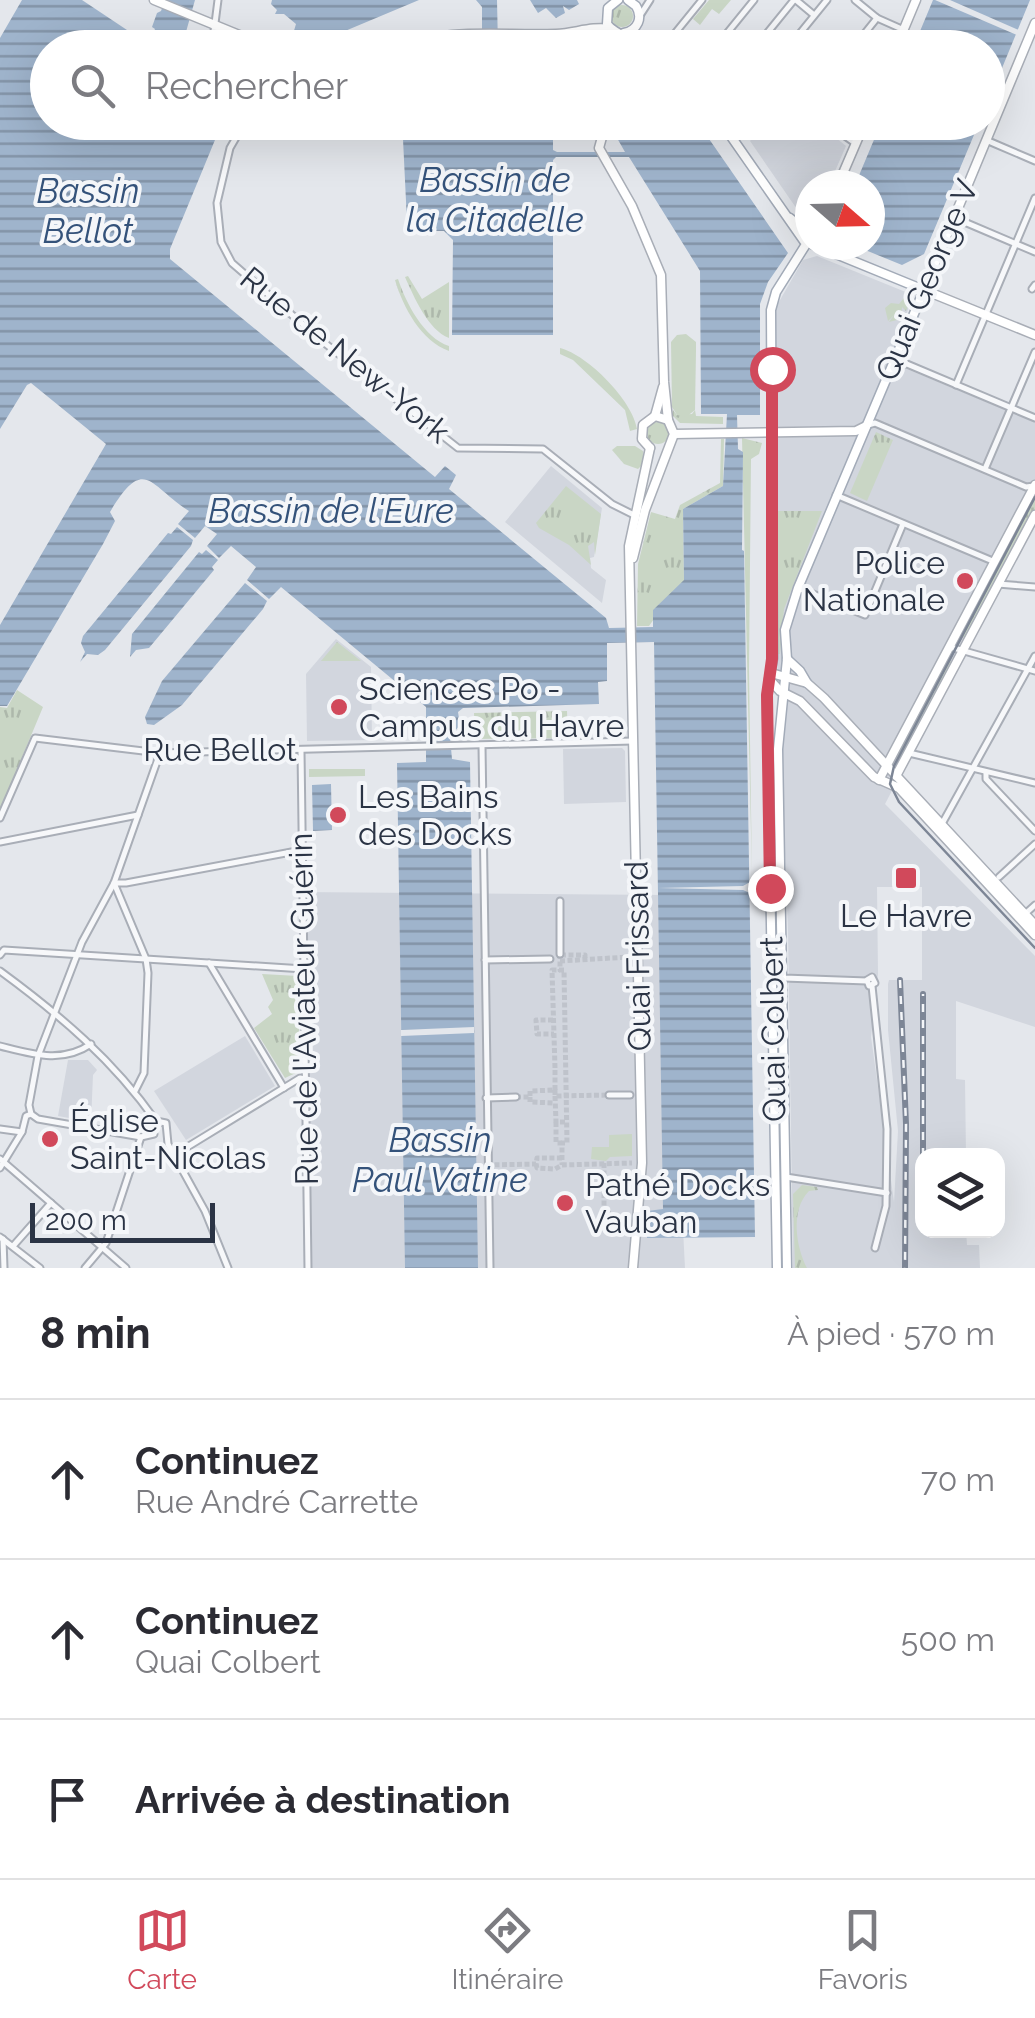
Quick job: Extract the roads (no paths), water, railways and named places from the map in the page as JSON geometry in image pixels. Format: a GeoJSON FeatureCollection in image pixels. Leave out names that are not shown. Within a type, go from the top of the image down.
{"type":"FeatureCollection","features":[{"type":"Feature","properties":{"kind":"main road"},"geometry":{"type":"LineString","coordinates":[[594,27],[618,0]]}},
{"type":"Feature","properties":{"kind":"main road"},"geometry":{"type":"LineString","coordinates":[[904,30],[916,0]]}},
{"type":"Feature","properties":{"kind":"main road"},"geometry":{"type":"LineString","coordinates":[[630,1],[640,16],[631,30]]}},
{"type":"Feature","properties":{"kind":"main road"},"geometry":{"type":"LineString","coordinates":[[158,2],[228,29]]}},
{"type":"Feature","properties":{"kind":"main road"},"geometry":{"type":"LineString","coordinates":[[606,13],[610,29]]}},
{"type":"Feature","properties":{"kind":"main road","name":"Quai George V"},"geometry":{"type":"LineString","coordinates":[[1005,100],[1030,48],[1035,23]]}},
{"type":"Feature","properties":{"kind":"main road"},"geometry":{"type":"LineString","coordinates":[[584,30],[614,30]]}},
{"type":"Feature","properties":{"kind":"main road"},"geometry":{"type":"LineString","coordinates":[[601,140],[602,159],[632,206],[661,275],[664,382],[668,420],[674,434]]}},
{"type":"Feature","properties":{"kind":"main road"},"geometry":{"type":"LineString","coordinates":[[735,140],[795,223]]}},
{"type":"Feature","properties":{"kind":"main road"},"geometry":{"type":"LineString","coordinates":[[845,170],[857,140]]}},
{"type":"Feature","properties":{"kind":"main road","name":"Quai George V"},"geometry":{"type":"LineString","coordinates":[[836,495],[986,140]]}},
{"type":"Feature","properties":{"kind":"main road","name":"Quai Colbert"},"geometry":{"type":"LineString","coordinates":[[777,1268],[770,922],[773,300],[796,260]]}},
{"type":"Feature","properties":{"kind":"main road"},"geometry":{"type":"LineString","coordinates":[[852,260],[1035,335]]}},
{"type":"Feature","properties":{"kind":"main road"},"geometry":{"type":"LineString","coordinates":[[656,416],[664,382]]}},
{"type":"Feature","properties":{"kind":"main road"},"geometry":{"type":"LineString","coordinates":[[668,420],[656,416],[646,421],[641,430],[642,439],[650,448],[668,445]]}},
{"type":"Feature","properties":{"kind":"main road"},"geometry":{"type":"LineString","coordinates":[[674,434],[856,430],[866,426]]}},
{"type":"Feature","properties":{"kind":"main road"},"geometry":{"type":"LineString","coordinates":[[639,517],[674,434]]}},
{"type":"Feature","properties":{"kind":"main road"},"geometry":{"type":"LineString","coordinates":[[639,517],[650,448]]}},
{"type":"Feature","properties":{"kind":"main road"},"geometry":{"type":"LineString","coordinates":[[879,780],[1035,486]]}},
{"type":"Feature","properties":{"kind":"main road","name":"Quai Colbert"},"geometry":{"type":"LineString","coordinates":[[786,1264],[778,749],[787,659],[785,630],[836,495]]}},
{"type":"Feature","properties":{"kind":"main road"},"geometry":{"type":"LineString","coordinates":[[890,784],[1035,515]]}},
{"type":"Feature","properties":{"kind":"main road","name":"Quai Frissard"},"geometry":{"type":"LineString","coordinates":[[633,1268],[642,1163],[634,957],[631,644],[631,568],[639,517]]}},
{"type":"Feature","properties":{"kind":"main road"},"geometry":{"type":"LineString","coordinates":[[787,659],[890,762],[1035,925]]}},
{"type":"Feature","properties":{"kind":"main road"},"geometry":{"type":"LineString","coordinates":[[770,676],[807,682]]}},
{"type":"Feature","properties":{"kind":"main road"},"geometry":{"type":"LineString","coordinates":[[770,676],[780,691],[800,701],[879,780],[903,792],[1035,935]]}},
{"type":"Feature","properties":{"kind":"main road"},"geometry":{"type":"LineString","coordinates":[[782,712],[800,701]]}},
{"type":"Feature","properties":{"kind":"main road"},"geometry":{"type":"LineString","coordinates":[[770,922],[782,906]]}},
{"type":"Feature","properties":{"kind":"street"},"geometry":{"type":"LineString","coordinates":[[214,30],[218,0]]}},
{"type":"Feature","properties":{"kind":"street"},"geometry":{"type":"LineString","coordinates":[[678,30],[702,0]]}},
{"type":"Feature","properties":{"kind":"street"},"geometry":{"type":"LineString","coordinates":[[729,30],[754,0]]}},
{"type":"Feature","properties":{"kind":"street"},"geometry":{"type":"LineString","coordinates":[[770,30],[795,0],[814,15]]}},
{"type":"Feature","properties":{"kind":"street"},"geometry":{"type":"LineString","coordinates":[[802,30],[827,0]]}},
{"type":"Feature","properties":{"kind":"street"},"geometry":{"type":"LineString","coordinates":[[855,0],[877,18],[904,30]]}},
{"type":"Feature","properties":{"kind":"street"},"geometry":{"type":"LineString","coordinates":[[630,1],[648,2],[640,16]]}},
{"type":"Feature","properties":{"kind":"street"},"geometry":{"type":"LineString","coordinates":[[867,30],[877,18]]}},
{"type":"Feature","properties":{"kind":"street","name":"Rue de New-York"},"geometry":{"type":"LineString","coordinates":[[235,140],[217,203],[221,242],[232,263],[322,342],[458,448],[543,449],[612,504],[639,517]]}},
{"type":"Feature","properties":{"kind":"street"},"geometry":{"type":"LineString","coordinates":[[850,140],[856,144]]}},
{"type":"Feature","properties":{"kind":"street"},"geometry":{"type":"LineString","coordinates":[[986,140],[1035,161]]}},
{"type":"Feature","properties":{"kind":"street"},"geometry":{"type":"LineString","coordinates":[[956,385],[1035,198]]}},
{"type":"Feature","properties":{"kind":"street"},"geometry":{"type":"LineString","coordinates":[[954,218],[1035,252]]}},
{"type":"Feature","properties":{"kind":"street"},"geometry":{"type":"LineString","coordinates":[[984,470],[1035,352]]}},
{"type":"Feature","properties":{"kind":"street"},"geometry":{"type":"LineString","coordinates":[[894,359],[1035,418]]}},
{"type":"Feature","properties":{"kind":"street"},"geometry":{"type":"LineString","coordinates":[[866,426],[875,423],[984,470],[1035,486]]}},
{"type":"Feature","properties":{"kind":"street"},"geometry":{"type":"LineString","coordinates":[[836,495],[995,562]]}},
{"type":"Feature","properties":{"kind":"street"},"geometry":{"type":"LineString","coordinates":[[798,588],[865,615],[903,524]]}},
{"type":"Feature","properties":{"kind":"street"},"geometry":{"type":"LineString","coordinates":[[998,584],[1035,587]]}},
{"type":"Feature","properties":{"kind":"street"},"geometry":{"type":"LineString","coordinates":[[950,648],[1031,670]]}},
{"type":"Feature","properties":{"kind":"street"},"geometry":{"type":"LineString","coordinates":[[943,822],[1031,670],[1035,656]]}},
{"type":"Feature","properties":{"kind":"street","name":"Rue Bellot"},"geometry":{"type":"LineString","coordinates":[[0,818],[35,738],[160,753],[632,741]]}},
{"type":"Feature","properties":{"kind":"street"},"geometry":{"type":"LineString","coordinates":[[482,744],[490,1268]]}},
{"type":"Feature","properties":{"kind":"street","name":"Rue de l'Aviateur Guérin"},"geometry":{"type":"LineString","coordinates":[[301,751],[308,1268]]}},
{"type":"Feature","properties":{"kind":"street"},"geometry":{"type":"LineString","coordinates":[[160,753],[114,883],[77,955],[38,1056],[29,1105],[31,1114],[38,1119],[142,1137],[165,1135]]}},
{"type":"Feature","properties":{"kind":"street"},"geometry":{"type":"LineString","coordinates":[[909,753],[1035,783]]}},
{"type":"Feature","properties":{"kind":"street"},"geometry":{"type":"LineString","coordinates":[[986,772],[986,779],[1035,831]]}},
{"type":"Feature","properties":{"kind":"street"},"geometry":{"type":"LineString","coordinates":[[0,842],[138,816]]}},
{"type":"Feature","properties":{"kind":"street"},"geometry":{"type":"LineString","coordinates":[[998,877],[1035,844]]}},
{"type":"Feature","properties":{"kind":"street"},"geometry":{"type":"LineString","coordinates":[[114,883],[302,850]]}},
{"type":"Feature","properties":{"kind":"street"},"geometry":{"type":"LineString","coordinates":[[114,883],[146,959],[148,973],[144,1073],[135,1091]]}},
{"type":"Feature","properties":{"kind":"street"},"geometry":{"type":"LineString","coordinates":[[560,901],[560,954]]}},
{"type":"Feature","properties":{"kind":"street"},"geometry":{"type":"LineString","coordinates":[[1025,914],[1035,905]]}},
{"type":"Feature","properties":{"kind":"street"},"geometry":{"type":"LineString","coordinates":[[0,954],[4,950],[304,969]]}},
{"type":"Feature","properties":{"kind":"street"},"geometry":{"type":"LineString","coordinates":[[771,955],[776,974],[784,978],[869,984],[888,1129],[887,1193],[874,1248]]}},
{"type":"Feature","properties":{"kind":"street"},"geometry":{"type":"LineString","coordinates":[[485,960],[550,959]]}},
{"type":"Feature","properties":{"kind":"street"},"geometry":{"type":"LineString","coordinates":[[209,963],[284,1088]]}},
{"type":"Feature","properties":{"kind":"street"},"geometry":{"type":"LineString","coordinates":[[0,971],[56,1011],[91,1044],[135,1091],[156,1121],[166,1124],[165,1135]]}},
{"type":"Feature","properties":{"kind":"street"},"geometry":{"type":"LineString","coordinates":[[0,1046],[38,1056],[76,1054],[91,1044]]}},
{"type":"Feature","properties":{"kind":"street"},"geometry":{"type":"LineString","coordinates":[[184,1149],[300,1078],[305,1079]]}},
{"type":"Feature","properties":{"kind":"street"},"geometry":{"type":"LineString","coordinates":[[609,1095],[630,1095]]}},
{"type":"Feature","properties":{"kind":"street"},"geometry":{"type":"LineString","coordinates":[[486,1098],[516,1097]]}},
{"type":"Feature","properties":{"kind":"street"},"geometry":{"type":"LineString","coordinates":[[31,1114],[26,1116],[22,1132],[1,1163],[126,1268]]}},
{"type":"Feature","properties":{"kind":"street"},"geometry":{"type":"LineString","coordinates":[[154,1134],[152,1127],[156,1121]]}},
{"type":"Feature","properties":{"kind":"street"},"geometry":{"type":"LineString","coordinates":[[0,1129],[22,1132]]}},
{"type":"Feature","properties":{"kind":"street"},"geometry":{"type":"LineString","coordinates":[[165,1135],[204,1208],[228,1268]]}},
{"type":"Feature","properties":{"kind":"street"},"geometry":{"type":"LineString","coordinates":[[85,1268],[103,1248],[142,1137]]}},
{"type":"Feature","properties":{"kind":"street"},"geometry":{"type":"LineString","coordinates":[[774,1166],[785,1176],[887,1193]]}},
{"type":"Feature","properties":{"kind":"street"},"geometry":{"type":"LineString","coordinates":[[774,1186],[785,1176]]}},
{"type":"Feature","properties":{"kind":"street"},"geometry":{"type":"LineString","coordinates":[[14,1245],[51,1203]]}},
{"type":"Feature","properties":{"kind":"street"},"geometry":{"type":"LineString","coordinates":[[2,1238],[40,1268]]}},
{"type":"Feature","properties":{"kind":"street"},"geometry":{"type":"LineString","coordinates":[[2,1238],[4,1268]]}},
{"type":"Feature","properties":{"kind":"water"},"geometry":{"type":"Polygon","coordinates":[[[22,0],[82,0],[127,30],[30,30],[30,140],[215,140],[170,249],[170,259],[435,477],[445,466],[456,475],[449,489],[606,618],[609,628],[653,627],[653,610],[684,580],[683,509],[723,486],[727,414],[701,414],[700,271],[629,157],[556,157],[553,335],[452,335],[453,240],[444,231],[415,231],[407,222],[403,140],[553,140],[553,150],[557,152],[625,152],[618,140],[710,140],[788,253],[768,282],[760,304],[760,415],[737,415],[738,449],[743,452],[755,1237],[647,1238],[647,1211],[663,1209],[654,642],[607,643],[607,681],[598,682],[599,704],[463,708],[458,712],[460,725],[450,737],[452,759],[470,762],[478,1268],[405,1268],[397,763],[426,762],[426,707],[281,587],[269,599],[247,580],[256,567],[231,546],[219,558],[207,546],[217,534],[205,526],[195,538],[178,524],[189,511],[148,480],[131,484],[110,512],[115,521],[103,544],[7,706],[0,706],[0,625],[106,444],[31,383],[0,429],[0,38],[22,0]]]}},
{"type":"Feature","properties":{"kind":"water"},"geometry":{"type":"Polygon","coordinates":[[[165,0],[195,0],[187,30],[152,27],[165,0]]]}},
{"type":"Feature","properties":{"kind":"water"},"geometry":{"type":"Polygon","coordinates":[[[272,0],[419,0],[347,30],[294,30],[296,24],[284,14],[275,14],[277,10],[272,0]]]}},
{"type":"Feature","properties":{"kind":"water"},"geometry":{"type":"Polygon","coordinates":[[[476,0],[497,0],[498,30],[482,30],[482,7],[476,0]]]}},
{"type":"Feature","properties":{"kind":"water"},"geometry":{"type":"Polygon","coordinates":[[[530,0],[577,0],[579,4],[569,10],[563,6],[565,13],[556,18],[546,8],[538,13],[530,0]]]}},
{"type":"Feature","properties":{"kind":"water"},"geometry":{"type":"Polygon","coordinates":[[[933,0],[1030,0],[1005,61],[1005,30],[920,30],[933,0]]]}},
{"type":"Feature","properties":{"kind":"water"},"geometry":{"type":"Polygon","coordinates":[[[874,140],[972,140],[924,254],[902,265],[885,258],[885,170],[861,170],[874,140]]]}},
{"type":"Feature","properties":{"kind":"water"},"geometry":{"type":"Polygon","coordinates":[[[177,527],[193,540],[191,546],[105,650],[98,655],[87,654],[80,662],[85,652],[83,636],[177,527]]]}},
{"type":"Feature","properties":{"kind":"water"},"geometry":{"type":"Polygon","coordinates":[[[206,550],[218,560],[214,570],[149,648],[136,650],[130,657],[132,634],[199,552],[206,550]]]}},
{"type":"Feature","properties":{"kind":"water"},"geometry":{"type":"Polygon","coordinates":[[[245,583],[267,601],[263,609],[182,705],[154,725],[147,724],[145,717],[162,681],[245,583]]]}},
{"type":"Feature","properties":{"kind":"water"},"geometry":{"type":"Polygon","coordinates":[[[331,784],[332,830],[313,831],[312,785],[331,784]]]}},
{"type":"Feature","properties":{"kind":"tunnel"},"geometry":{"type":"LineString","coordinates":[[560,954],[560,970],[564,970],[567,1143],[562,1143],[562,1165]]}},
{"type":"Feature","properties":{"kind":"tunnel"},"geometry":{"type":"LineString","coordinates":[[561,955],[585,958]]}},
{"type":"Feature","properties":{"kind":"tunnel"},"geometry":{"type":"LineString","coordinates":[[560,961],[629,957]]}},
{"type":"Feature","properties":{"kind":"tunnel"},"geometry":{"type":"LineString","coordinates":[[555,1068],[552,970],[560,970]]}},
{"type":"Feature","properties":{"kind":"tunnel"},"geometry":{"type":"LineString","coordinates":[[553,1020],[536,1020],[537,1034],[554,1034]]}},
{"type":"Feature","properties":{"kind":"tunnel"},"geometry":{"type":"LineString","coordinates":[[555,1068],[555,1090]]}},
{"type":"Feature","properties":{"kind":"tunnel"},"geometry":{"type":"LineString","coordinates":[[516,1097],[530,1097],[530,1091],[555,1090],[555,1096],[609,1095]]}},
{"type":"Feature","properties":{"kind":"tunnel"},"geometry":{"type":"LineString","coordinates":[[555,1096],[556,1122],[567,1122]]}},
{"type":"Feature","properties":{"kind":"tunnel"},"geometry":{"type":"LineString","coordinates":[[530,1097],[530,1102],[555,1103]]}},
{"type":"Feature","properties":{"kind":"tunnel"},"geometry":{"type":"LineString","coordinates":[[556,1122],[556,1143],[562,1143]]}},
{"type":"Feature","properties":{"kind":"tunnel"},"geometry":{"type":"LineString","coordinates":[[487,1165],[536,1164],[537,1158],[562,1158]]}},
{"type":"Feature","properties":{"kind":"tunnel"},"geometry":{"type":"LineString","coordinates":[[604,1163],[604,1213],[611,1213]]}},
{"type":"Feature","properties":{"kind":"tunnel"},"geometry":{"type":"LineString","coordinates":[[536,1164],[537,1168],[555,1169],[562,1165],[632,1163]]}},
{"type":"Feature","properties":{"kind":"tram line"},"geometry":{"type":"LineString","coordinates":[[1035,497],[894,766],[890,784],[899,802],[1035,948]]}},
{"type":"Feature","properties":{"kind":"railway"},"geometry":{"type":"LineString","coordinates":[[900,980],[906,1124],[905,1268]]}},
{"type":"Feature","properties":{"kind":"railway"},"geometry":{"type":"LineString","coordinates":[[923,994],[923,1148]]}},
{"type":"Feature","properties":{"kind":"place","name":"Police Nationale"},"geometry":{"type":"Point","coordinates":[965,581]}},
{"type":"Feature","properties":{"kind":"place","name":"Sciences Po - Campus du Havre"},"geometry":{"type":"Point","coordinates":[339,707]}},
{"type":"Feature","properties":{"kind":"place","name":"Les Bains des Docks"},"geometry":{"type":"Point","coordinates":[338,815]}},
{"type":"Feature","properties":{"kind":"place","name":"Le Havre"},"geometry":{"type":"Point","coordinates":[906,878]}},
{"type":"Feature","properties":{"kind":"place","name":"Église Saint-Nicolas"},"geometry":{"type":"Point","coordinates":[50,1139]}},
{"type":"Feature","properties":{"kind":"place","name":"Pathé Docks Vauban"},"geometry":{"type":"Point","coordinates":[565,1203]}},
{"type":"Feature","properties":{"kind":"water label","name":"Bassin de la Citadelle"},"geometry":{"type":"Point","coordinates":[495,200]}},
{"type":"Feature","properties":{"kind":"water label","name":"Bassin Bellot"},"geometry":{"type":"Point","coordinates":[88,211]}},
{"type":"Feature","properties":{"kind":"water label","name":"Bassin de l'Eure"},"geometry":{"type":"Point","coordinates":[331,511]}},
{"type":"Feature","properties":{"kind":"water label","name":"Bassin Paul Vatine"},"geometry":{"type":"Point","coordinates":[440,1160]}}]}
